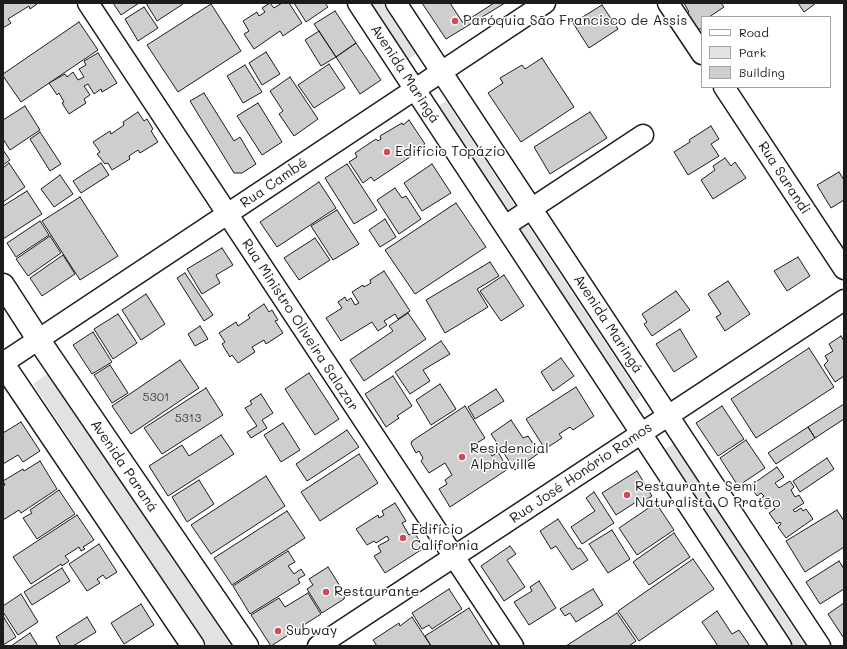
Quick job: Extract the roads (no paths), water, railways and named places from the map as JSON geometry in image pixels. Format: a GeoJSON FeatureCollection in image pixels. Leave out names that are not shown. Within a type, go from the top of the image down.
{"type":"FeatureCollection","features":[{"type":"Feature","properties":{"kind":"main road","name":"Avenida Paraná"},"geometry":{"type":"LineString","coordinates":[[3,285],[246,646]]}},
{"type":"Feature","properties":{"kind":"main road"},"geometry":{"type":"LineString","coordinates":[[3,363],[194,646]]}},
{"type":"Feature","properties":{"kind":"street","name":"Rua Ministro Oliveira Salazar"},"geometry":{"type":"LineString","coordinates":[[88,3],[513,646]]}},
{"type":"Feature","properties":{"kind":"street","name":"Avenida Maringá"},"geometry":{"type":"LineString","coordinates":[[358,3],[780,646]]}},
{"type":"Feature","properties":{"kind":"street","name":"Avenida Maringá"},"geometry":{"type":"LineString","coordinates":[[396,3],[820,646]]}},
{"type":"Feature","properties":{"kind":"street","name":"Rua Cambé"},"geometry":{"type":"LineString","coordinates":[[3,363],[545,3]]}},
{"type":"Feature","properties":{"kind":"street"},"geometry":{"type":"LineString","coordinates":[[668,3],[701,52]]}},
{"type":"Feature","properties":{"kind":"street","name":"Rua Sarandi"},"geometry":{"type":"LineString","coordinates":[[725,88],[844,269]]}},
{"type":"Feature","properties":{"kind":"street"},"geometry":{"type":"LineString","coordinates":[[505,226],[643,135]]}},
{"type":"Feature","properties":{"kind":"street","name":"Rua José Honório Ramos"},"geometry":{"type":"LineString","coordinates":[[318,646],[844,300]]}},
{"type":"Feature","properties":{"kind":"street"},"geometry":{"type":"LineString","coordinates":[[735,577],[762,557]]}},
{"type":"Feature","properties":{"kind":"place","name":"Paróquia São Francisco de Assis"},"geometry":{"type":"Point","coordinates":[455,21]}},
{"type":"Feature","properties":{"kind":"place","name":"Edificio Topázio"},"geometry":{"type":"Point","coordinates":[387,152]}},
{"type":"Feature","properties":{"kind":"place","name":"Residencial Alphaville"},"geometry":{"type":"Point","coordinates":[462,457]}},
{"type":"Feature","properties":{"kind":"place","name":"Restaurante Semi Naturalista O Pratão"},"geometry":{"type":"Point","coordinates":[627,495]}},
{"type":"Feature","properties":{"kind":"place","name":"Edifício California"},"geometry":{"type":"Point","coordinates":[403,538]}},
{"type":"Feature","properties":{"kind":"place","name":"Restaurante"},"geometry":{"type":"Point","coordinates":[326,592]}},
{"type":"Feature","properties":{"kind":"place","name":"Subway"},"geometry":{"type":"Point","coordinates":[278,631]}}]}
